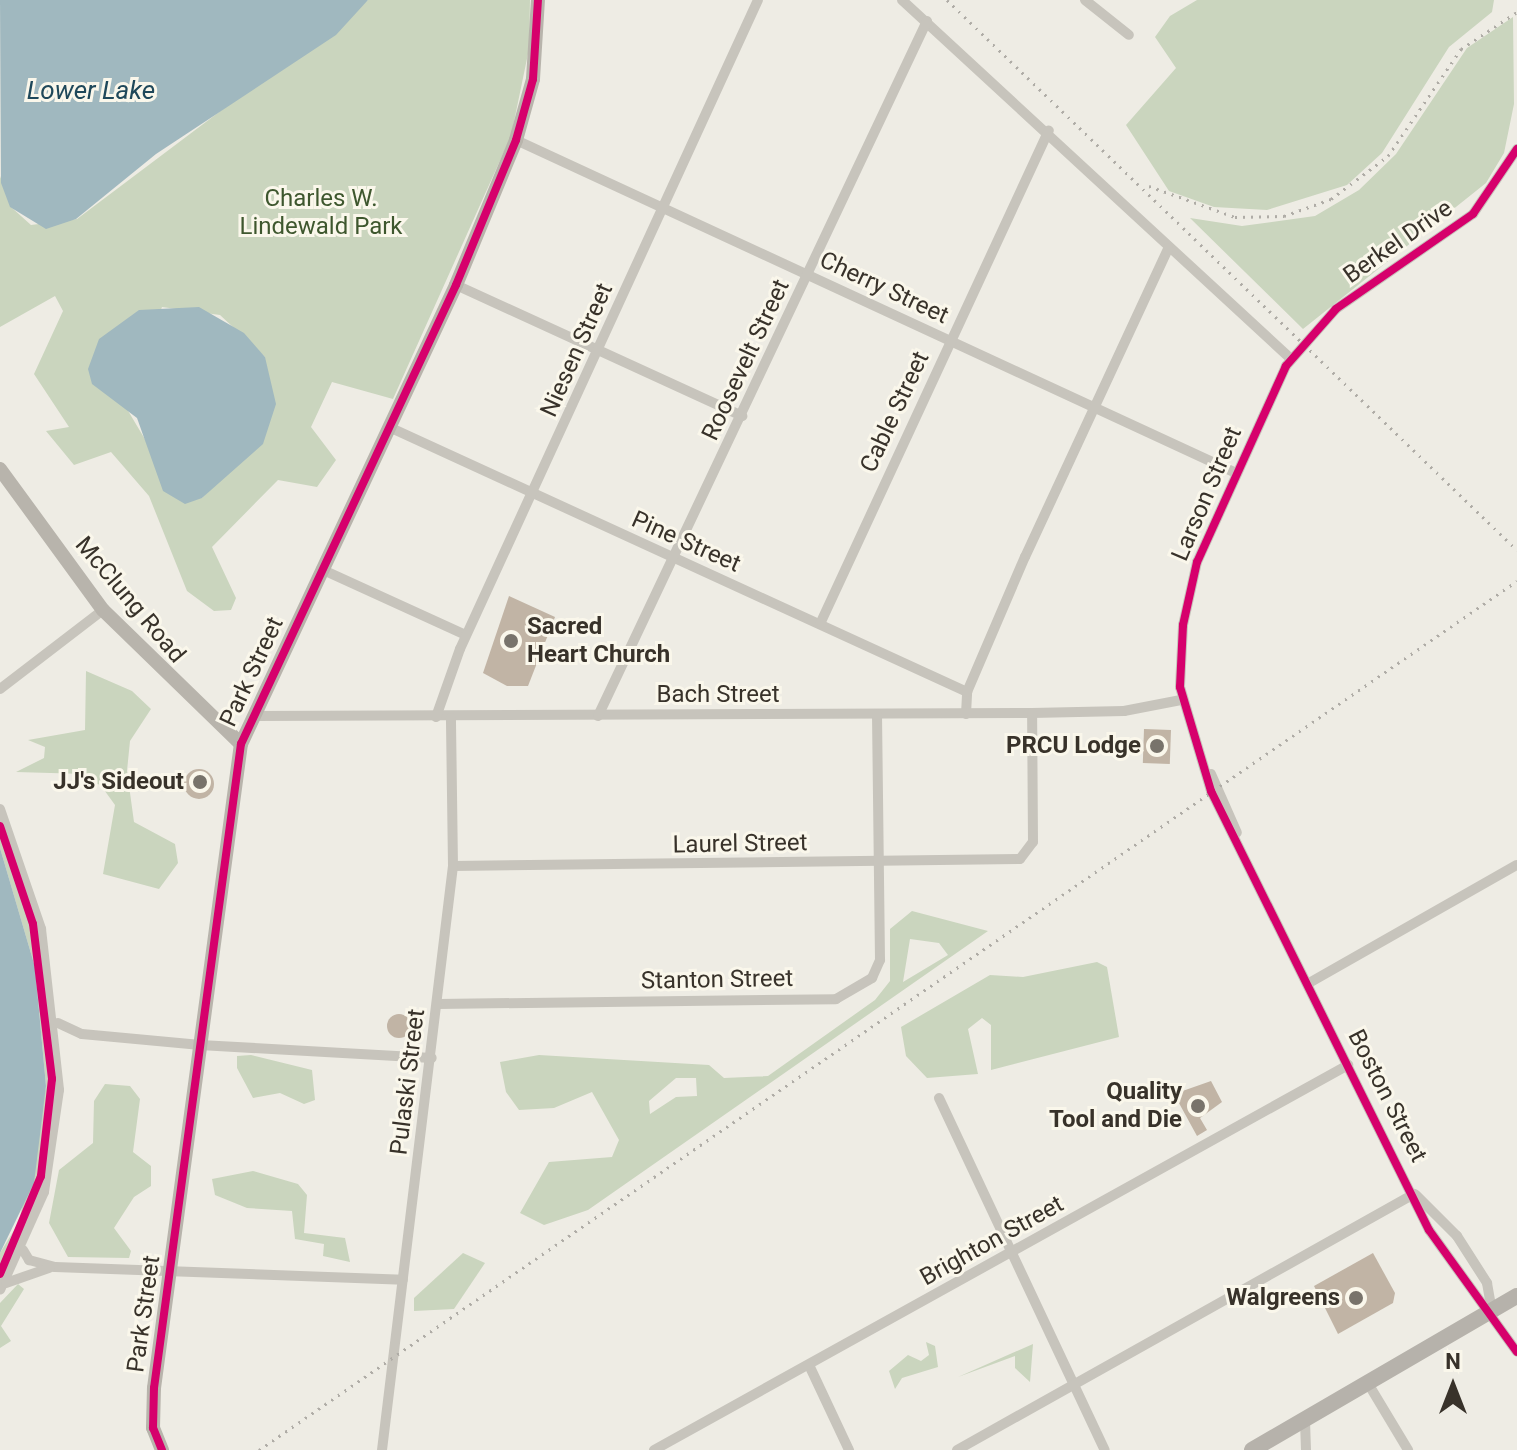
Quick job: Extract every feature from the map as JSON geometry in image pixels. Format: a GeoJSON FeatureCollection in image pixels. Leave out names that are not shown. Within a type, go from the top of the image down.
{"type":"FeatureCollection","features":[{"type":"Feature","properties":{"kind":"main road"},"geometry":{"type":"LineString","coordinates":[[1252,1450],[1369,1385],[1517,1296]]}},
{"type":"Feature","properties":{"kind":"street","name":"Park Street"},"geometry":{"type":"LineString","coordinates":[[162,1450],[152,1412],[241,744],[456,285],[516,140],[533,79],[538,0]]}},
{"type":"Feature","properties":{"kind":"street","name":"Niesen Street"},"geometry":{"type":"LineString","coordinates":[[436,717],[466,635],[599,352],[662,206],[758,0]]}},
{"type":"Feature","properties":{"kind":"street"},"geometry":{"type":"LineString","coordinates":[[902,0],[1049,130],[1168,249],[1291,359]]}},
{"type":"Feature","properties":{"kind":"street"},"geometry":{"type":"LineString","coordinates":[[1085,0],[1129,35]]}},
{"type":"Feature","properties":{"kind":"street","name":"Roosevelt Street"},"geometry":{"type":"LineString","coordinates":[[598,716],[675,559],[927,21]]}},
{"type":"Feature","properties":{"kind":"street","name":"Cable Street"},"geometry":{"type":"LineString","coordinates":[[820,624],[1049,130]]}},
{"type":"Feature","properties":{"kind":"street","name":"Cherry Street"},"geometry":{"type":"LineString","coordinates":[[516,140],[1236,473]]}},
{"type":"Feature","properties":{"kind":"street","name":"Berkel Drive"},"geometry":{"type":"LineString","coordinates":[[1291,359],[1336,309],[1473,214],[1517,149]]}},
{"type":"Feature","properties":{"kind":"street"},"geometry":{"type":"LineString","coordinates":[[966,714],[967,692],[1168,249]]}},
{"type":"Feature","properties":{"kind":"street"},"geometry":{"type":"LineString","coordinates":[[456,285],[742,416]]}},
{"type":"Feature","properties":{"kind":"street","name":"Larson Street"},"geometry":{"type":"LineString","coordinates":[[1181,700],[1192,578],[1236,473],[1291,359]]}},
{"type":"Feature","properties":{"kind":"street","name":"Pine Street"},"geometry":{"type":"LineString","coordinates":[[389,427],[967,692]]}},
{"type":"Feature","properties":{"kind":"street","name":"McClung Road"},"geometry":{"type":"LineString","coordinates":[[0,469],[103,610],[199,711],[241,744]]}},
{"type":"Feature","properties":{"kind":"street"},"geometry":{"type":"LineString","coordinates":[[321,569],[466,635]]}},
{"type":"Feature","properties":{"kind":"street"},"geometry":{"type":"LineString","coordinates":[[0,689],[103,610]]}},
{"type":"Feature","properties":{"kind":"street","name":"Bach Street"},"geometry":{"type":"LineString","coordinates":[[256,716],[451,718],[1032,713],[1124,711],[1181,700]]}},
{"type":"Feature","properties":{"kind":"street","name":"Boston Street"},"geometry":{"type":"LineString","coordinates":[[1181,700],[1198,752],[1240,846],[1414,1194],[1470,1293],[1492,1312],[1517,1352]]}},
{"type":"Feature","properties":{"kind":"street","name":"Laurel Street"},"geometry":{"type":"LineString","coordinates":[[453,866],[880,862],[1028,855],[1032,713]]}},
{"type":"Feature","properties":{"kind":"street"},"geometry":{"type":"LineString","coordinates":[[877,714],[880,862]]}},
{"type":"Feature","properties":{"kind":"street","name":"Pulaski Street"},"geometry":{"type":"LineString","coordinates":[[382,1450],[453,866],[451,718]]}},
{"type":"Feature","properties":{"kind":"street"},"geometry":{"type":"LineString","coordinates":[[0,809],[35,899],[58,1023],[59,1045],[53,1152],[23,1250],[3,1286]]}},
{"type":"Feature","properties":{"kind":"street","name":"Stanton Street"},"geometry":{"type":"LineString","coordinates":[[438,1004],[841,997],[878,971],[880,862]]}},
{"type":"Feature","properties":{"kind":"street"},"geometry":{"type":"LineString","coordinates":[[1309,983],[1517,865]]}},
{"type":"Feature","properties":{"kind":"street"},"geometry":{"type":"LineString","coordinates":[[58,1023],[82,1034],[200,1045],[432,1058]]}},
{"type":"Feature","properties":{"kind":"street"},"geometry":{"type":"LineString","coordinates":[[59,1045],[82,1034]]}},
{"type":"Feature","properties":{"kind":"street","name":"Brighton Street"},"geometry":{"type":"LineString","coordinates":[[654,1450],[1348,1065]]}},
{"type":"Feature","properties":{"kind":"street"},"geometry":{"type":"LineString","coordinates":[[939,1098],[1105,1450]]}},
{"type":"Feature","properties":{"kind":"street"},"geometry":{"type":"LineString","coordinates":[[957,1450],[1414,1194]]}},
{"type":"Feature","properties":{"kind":"street","name":"Boston Street"},"geometry":{"type":"LineString","coordinates":[[1414,1194],[1457,1236],[1487,1283],[1492,1312]]}},
{"type":"Feature","properties":{"kind":"street"},"geometry":{"type":"LineString","coordinates":[[23,1250],[29,1260],[55,1267],[403,1280]]}},
{"type":"Feature","properties":{"kind":"street"},"geometry":{"type":"LineString","coordinates":[[3,1286],[55,1267]]}},
{"type":"Feature","properties":{"kind":"street"},"geometry":{"type":"LineString","coordinates":[[809,1365],[849,1450]]}},
{"type":"Feature","properties":{"kind":"street"},"geometry":{"type":"LineString","coordinates":[[1369,1385],[1408,1450]]}},
{"type":"Feature","properties":{"kind":"street"},"geometry":{"type":"LineString","coordinates":[[1305,1421],[1306,1450]]}},
{"type":"Feature","properties":{"kind":"green space","name":"Charles W. Lindewald Park"},"geometry":{"type":"Polygon","coordinates":[[[368,0],[530,0],[529,49],[511,136],[393,399],[332,382],[311,427],[336,460],[317,487],[278,480],[212,547],[236,598],[231,610],[214,611],[187,591],[149,496],[111,452],[74,465],[46,431],[69,427],[34,374],[63,311],[55,296],[0,327],[0,176],[11,207],[31,225],[77,219],[368,0]],[[162,307],[124,404],[149,446],[202,498],[230,469],[265,357],[220,315],[162,307]]]}},
{"type":"Feature","properties":{"kind":"green space"},"geometry":{"type":"Polygon","coordinates":[[[1197,0],[1494,0],[1492,12],[1449,47],[1382,153],[1347,185],[1267,210],[1214,207],[1169,191],[1126,125],[1176,68],[1155,37],[1170,16],[1197,0]]]}},
{"type":"Feature","properties":{"kind":"green space"},"geometry":{"type":"Polygon","coordinates":[[[1513,17],[1514,104],[1504,153],[1486,183],[1303,329],[1190,218],[1242,226],[1315,216],[1359,190],[1396,154],[1467,48],[1513,17]]]}},
{"type":"Feature","properties":{"kind":"green space"},"geometry":{"type":"Polygon","coordinates":[[[86,671],[132,691],[151,709],[130,741],[127,771],[134,822],[175,844],[178,863],[159,889],[103,874],[115,805],[102,787],[85,774],[16,772],[44,758],[45,747],[28,740],[85,730],[86,671]]]}},
{"type":"Feature","properties":{"kind":"green space"},"geometry":{"type":"Polygon","coordinates":[[[0,818],[32,905],[51,1003],[55,1108],[36,1205],[0,1281],[0,1253],[19,1222],[46,1086],[35,967],[0,848],[0,818]]]}},
{"type":"Feature","properties":{"kind":"green space"},"geometry":{"type":"Polygon","coordinates":[[[912,911],[988,931],[588,1210],[544,1225],[520,1213],[549,1162],[612,1157],[619,1140],[592,1092],[554,1108],[519,1110],[506,1092],[500,1062],[539,1055],[709,1065],[724,1078],[768,1076],[875,1000],[890,981],[890,929],[912,911]],[[910,939],[903,982],[948,955],[939,943],[910,939]],[[676,1078],[649,1101],[650,1114],[676,1097],[697,1096],[696,1078],[676,1078]]]}},
{"type":"Feature","properties":{"kind":"green space"},"geometry":{"type":"Polygon","coordinates":[[[1097,962],[1107,967],[1119,1037],[991,1070],[991,1025],[982,1018],[968,1029],[978,1074],[927,1078],[906,1056],[901,1027],[990,975],[1023,977],[1097,962]]]}},
{"type":"Feature","properties":{"kind":"green space"},"geometry":{"type":"Polygon","coordinates":[[[251,1055],[312,1070],[315,1100],[304,1104],[280,1093],[253,1098],[237,1068],[237,1056],[251,1055]]]}},
{"type":"Feature","properties":{"kind":"green space"},"geometry":{"type":"Polygon","coordinates":[[[105,1084],[130,1086],[140,1099],[133,1152],[151,1166],[151,1186],[134,1197],[114,1228],[131,1251],[129,1258],[68,1257],[49,1223],[59,1170],[93,1143],[94,1101],[105,1084]]]}},
{"type":"Feature","properties":{"kind":"green space"},"geometry":{"type":"Polygon","coordinates":[[[253,1171],[298,1184],[307,1195],[304,1233],[345,1238],[350,1262],[323,1256],[324,1244],[295,1239],[292,1211],[247,1208],[215,1195],[212,1179],[253,1171]]]}},
{"type":"Feature","properties":{"kind":"green space"},"geometry":{"type":"Polygon","coordinates":[[[463,1253],[485,1263],[454,1309],[414,1311],[414,1298],[463,1253]]]}},
{"type":"Feature","properties":{"kind":"green space"},"geometry":{"type":"Polygon","coordinates":[[[18,1284],[24,1289],[1,1326],[11,1341],[0,1348],[0,1303],[18,1284]]]}},
{"type":"Feature","properties":{"kind":"green space"},"geometry":{"type":"Polygon","coordinates":[[[926,1342],[935,1346],[938,1367],[902,1378],[895,1389],[889,1371],[908,1355],[921,1361],[929,1355],[926,1342]]]}},
{"type":"Feature","properties":{"kind":"green space"},"geometry":{"type":"Polygon","coordinates":[[[1033,1344],[1030,1382],[1015,1368],[1015,1356],[958,1377],[1033,1344]]]}},
{"type":"Feature","properties":{"kind":"water","name":"Lower Lake"},"geometry":{"type":"Polygon","coordinates":[[[0,0],[368,0],[336,35],[156,154],[76,219],[46,229],[10,207],[1,183],[0,0]]]}},
{"type":"Feature","properties":{"kind":"water"},"geometry":{"type":"Polygon","coordinates":[[[199,307],[244,333],[265,357],[276,404],[263,444],[202,498],[185,504],[163,491],[137,418],[92,384],[88,369],[99,339],[139,310],[199,307]]]}},
{"type":"Feature","properties":{"kind":"water"},"geometry":{"type":"Polygon","coordinates":[[[0,848],[35,967],[46,1086],[34,1183],[0,1253],[0,848]]]}},
{"type":"Feature","properties":{"kind":"building","name":"Sacred Heart Church"},"geometry":{"type":"Polygon","coordinates":[[[509,596],[555,617],[528,686],[507,686],[483,673],[509,596]]]}},
{"type":"Feature","properties":{"kind":"building","name":"PRCU Lodge"},"geometry":{"type":"Polygon","coordinates":[[[1144,729],[1171,730],[1170,764],[1143,763],[1144,729]]]}},
{"type":"Feature","properties":{"kind":"building","name":"JJ's Sideout"},"geometry":{"type":"Polygon","coordinates":[[[199,769],[205,770],[213,778],[213,790],[205,798],[199,799],[193,798],[185,790],[184,784],[185,778],[193,770],[199,769]]]}},
{"type":"Feature","properties":{"kind":"building"},"geometry":{"type":"Polygon","coordinates":[[[399,1014],[408,1017],[411,1026],[408,1035],[399,1038],[390,1035],[387,1026],[390,1017],[399,1014]]]}},
{"type":"Feature","properties":{"kind":"building","name":"Quality Tool and Die"},"geometry":{"type":"Polygon","coordinates":[[[1211,1081],[1222,1102],[1200,1118],[1207,1130],[1197,1136],[1174,1094],[1211,1081]]]}},
{"type":"Feature","properties":{"kind":"building","name":"Walgreens"},"geometry":{"type":"Polygon","coordinates":[[[1373,1253],[1395,1293],[1393,1303],[1338,1334],[1314,1286],[1373,1253]]]}},
{"type":"Feature","properties":{"kind":"railway"},"geometry":{"type":"LineString","coordinates":[[947,0],[1517,550]]}},
{"type":"Feature","properties":{"kind":"railway"},"geometry":{"type":"LineString","coordinates":[[1149,186],[1235,217],[1284,216],[1331,199],[1388,156],[1461,49],[1517,12]]}},
{"type":"Feature","properties":{"kind":"railway"},"geometry":{"type":"LineString","coordinates":[[259,1450],[1517,581]]}},
{"type":"Feature","properties":{"kind":"cycle path"},"geometry":{"type":"LineString","coordinates":[[162,1450],[153,1428],[154,1388],[241,744],[456,285],[516,140],[533,79],[538,0]]}},
{"type":"Feature","properties":{"kind":"cycle path"},"geometry":{"type":"LineString","coordinates":[[1517,149],[1473,214],[1336,309],[1286,366],[1197,562],[1183,625],[1180,687],[1211,791],[1429,1230],[1517,1352]]}},
{"type":"Feature","properties":{"kind":"cycle path"},"geometry":{"type":"LineString","coordinates":[[0,826],[33,924],[52,1079],[41,1176],[0,1274]]}},
{"type":"Feature","properties":{"kind":"place","name":"Sacred Heart Church"},"geometry":{"type":"Point","coordinates":[511,641]}},
{"type":"Feature","properties":{"kind":"place","name":"PRCU Lodge"},"geometry":{"type":"Point","coordinates":[1157,746]}},
{"type":"Feature","properties":{"kind":"place","name":"JJ's Sideout"},"geometry":{"type":"Point","coordinates":[200,782]}},
{"type":"Feature","properties":{"kind":"place","name":"Quality Tool and Die"},"geometry":{"type":"Point","coordinates":[1198,1106]}},
{"type":"Feature","properties":{"kind":"place","name":"Walgreens"},"geometry":{"type":"Point","coordinates":[1356,1298]}}]}
